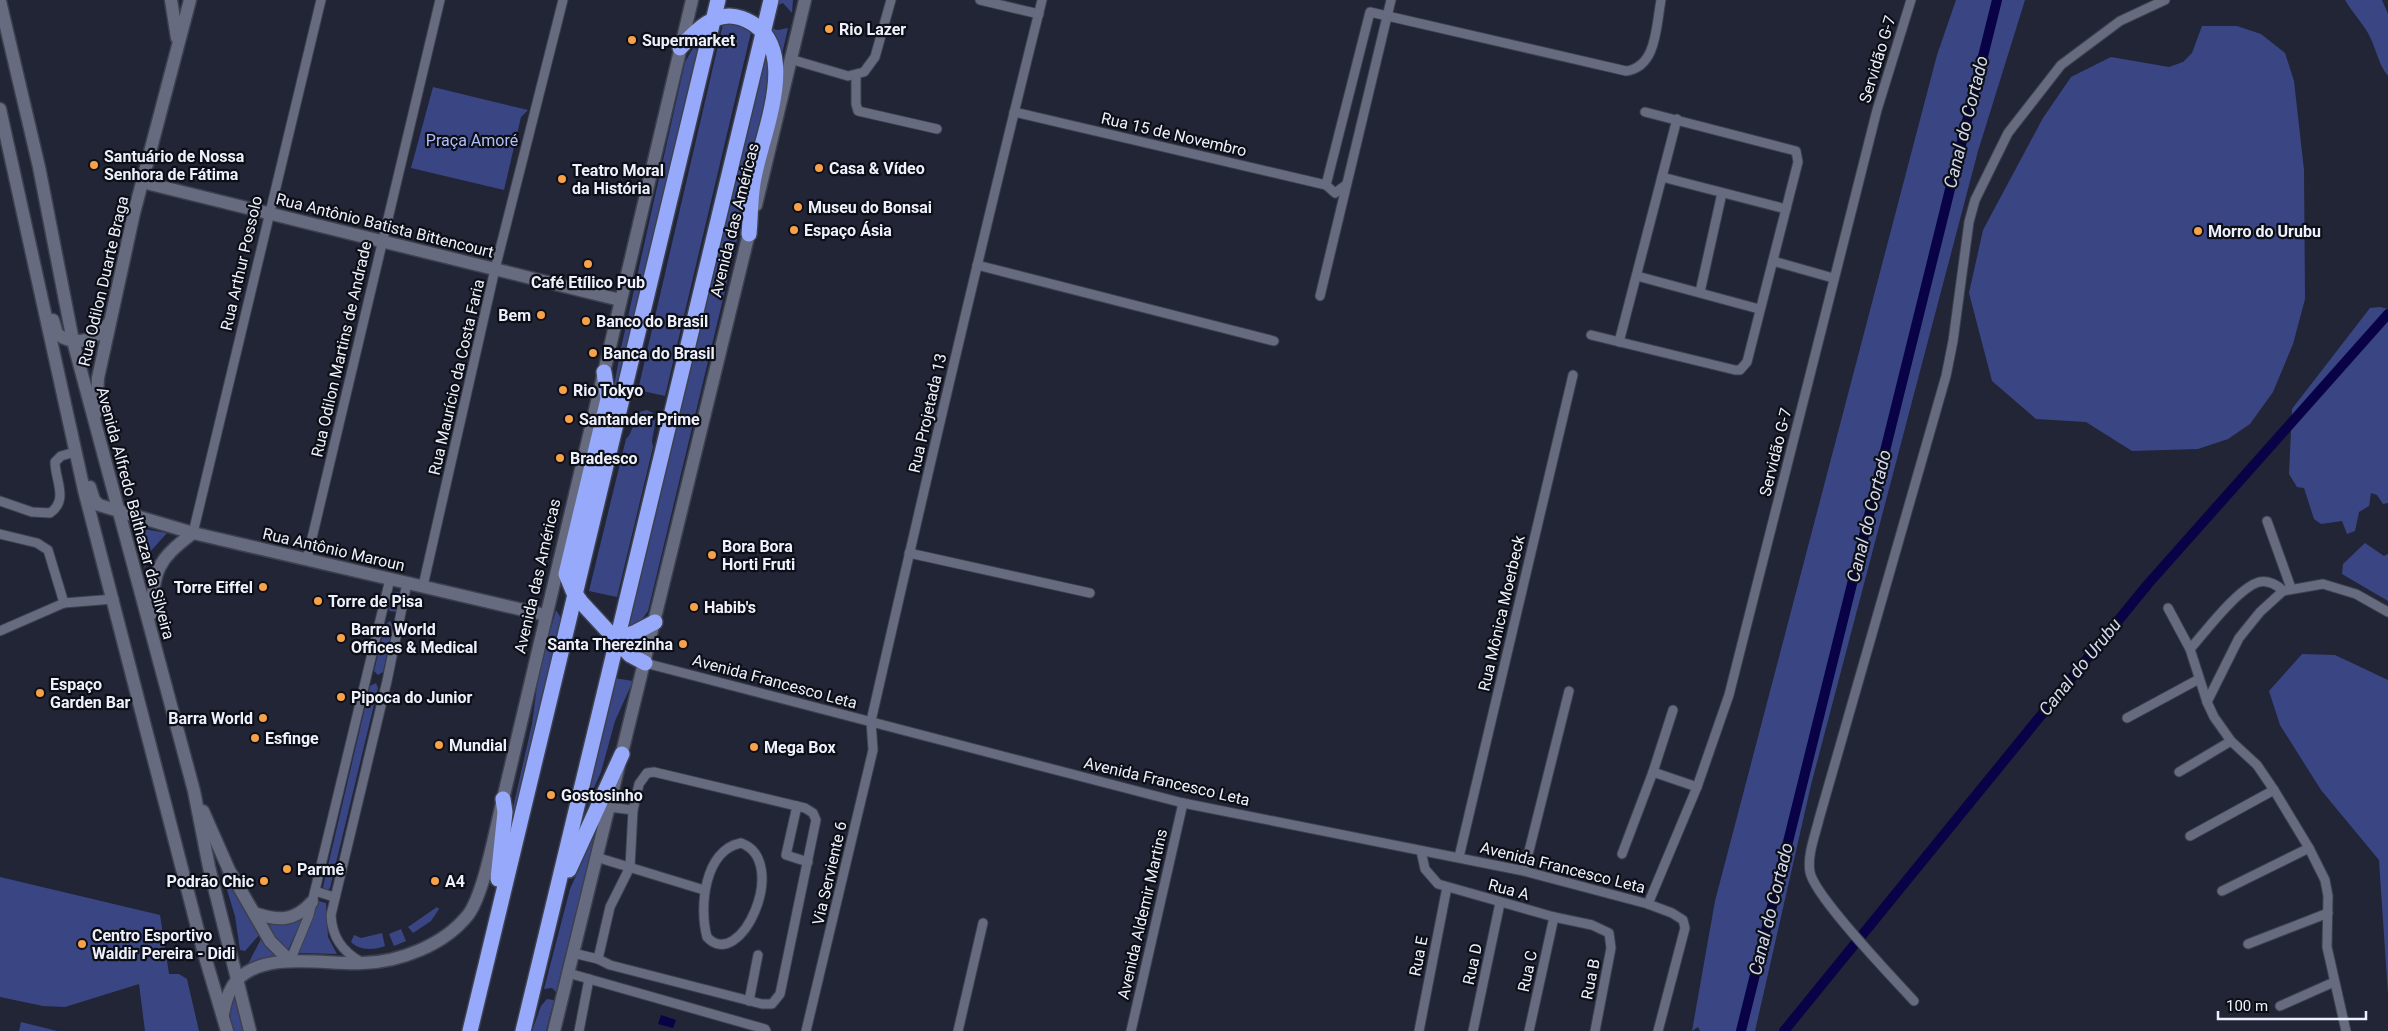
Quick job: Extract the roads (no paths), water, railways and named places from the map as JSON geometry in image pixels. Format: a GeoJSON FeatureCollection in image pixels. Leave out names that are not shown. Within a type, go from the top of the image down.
{"type":"FeatureCollection","features":[{"type":"Feature","properties":{"kind":"highway"},"geometry":{"type":"LineString","coordinates":[[470,1031],[718,0]]}},
{"type":"Feature","properties":{"kind":"highway","name":"Avenida das Américas"},"geometry":{"type":"LineString","coordinates":[[523,1031],[771,0]]}},
{"type":"Feature","properties":{"kind":"highway"},"geometry":{"type":"LineString","coordinates":[[680,48],[696,30],[723,16],[735,16],[749,21],[763,33],[773,49],[777,79],[754,175],[750,234]]}},
{"type":"Feature","properties":{"kind":"highway"},"geometry":{"type":"LineString","coordinates":[[604,372],[608,398],[566,574],[575,595],[630,655],[645,663]]}},
{"type":"Feature","properties":{"kind":"highway"},"geometry":{"type":"LineString","coordinates":[[617,639],[655,622]]}},
{"type":"Feature","properties":{"kind":"highway"},"geometry":{"type":"LineString","coordinates":[[554,901],[622,754]]}},
{"type":"Feature","properties":{"kind":"highway"},"geometry":{"type":"LineString","coordinates":[[498,916],[496,904],[506,812],[503,798]]}},
{"type":"Feature","properties":{"kind":"main road","name":"Rua Odilon Duarte Braga"},"geometry":{"type":"LineString","coordinates":[[171,0],[176,23],[177,53]]}},
{"type":"Feature","properties":{"kind":"main road","name":"Rua Odilon Duarte Braga"},"geometry":{"type":"LineString","coordinates":[[96,430],[98,378],[110,322],[142,182],[190,0]]}},
{"type":"Feature","properties":{"kind":"main road","name":"Avenida das Américas"},"geometry":{"type":"LineString","coordinates":[[237,980],[254,969],[290,961],[364,963],[404,956],[430,945],[454,929],[468,915],[480,888],[503,798],[692,0]]}},
{"type":"Feature","properties":{"kind":"main road","name":"Avenida das Américas"},"geometry":{"type":"LineString","coordinates":[[554,1031],[750,234],[805,0]]}},
{"type":"Feature","properties":{"kind":"main road","name":"Avenida Alfredo Balthazar da Silveira"},"geometry":{"type":"LineString","coordinates":[[0,1],[39,167],[73,341],[117,510],[150,621],[194,791],[209,867],[250,1031]]}},
{"type":"Feature","properties":{"kind":"main road"},"geometry":{"type":"LineString","coordinates":[[0,109],[75,452],[206,958],[227,1031]]}},
{"type":"Feature","properties":{"kind":"main road","name":"Rua Antônio Batista Bittencourt"},"geometry":{"type":"LineString","coordinates":[[142,182],[620,300]]}},
{"type":"Feature","properties":{"kind":"main road"},"geometry":{"type":"LineString","coordinates":[[32,251],[37,257],[57,334],[73,341],[82,341],[96,337],[110,322]]}},
{"type":"Feature","properties":{"kind":"main road","name":"Rua Antônio Maroun"},"geometry":{"type":"LineString","coordinates":[[64,406],[70,413],[94,500],[99,504],[192,533],[546,615]]}},
{"type":"Feature","properties":{"kind":"main road"},"geometry":{"type":"LineString","coordinates":[[150,621],[155,576],[159,565],[168,552],[192,533]]}},
{"type":"Feature","properties":{"kind":"main road"},"geometry":{"type":"LineString","coordinates":[[194,791],[229,870],[270,942],[290,961]]}},
{"type":"Feature","properties":{"kind":"main road"},"geometry":{"type":"LineString","coordinates":[[254,913],[276,920],[285,920],[304,911],[314,897]]}},
{"type":"Feature","properties":{"kind":"main road"},"geometry":{"type":"LineString","coordinates":[[222,1014],[229,992],[237,980]]}},
{"type":"Feature","properties":{"kind":"street","name":"Rua Arthur Possolo"},"geometry":{"type":"LineString","coordinates":[[192,533],[321,0]]}},
{"type":"Feature","properties":{"kind":"street","name":"Rua Odilon Martins de Andrade"},"geometry":{"type":"LineString","coordinates":[[307,559],[440,0]]}},
{"type":"Feature","properties":{"kind":"street","name":"Rua Maurício da Costa Faria"},"geometry":{"type":"LineString","coordinates":[[423,586],[495,269],[563,0]]}},
{"type":"Feature","properties":{"kind":"street"},"geometry":{"type":"LineString","coordinates":[[790,59],[848,76],[864,72],[875,57],[891,0]]}},
{"type":"Feature","properties":{"kind":"street"},"geometry":{"type":"LineString","coordinates":[[980,0],[1039,14]]}},
{"type":"Feature","properties":{"kind":"street","name":"Rua Projetada 13"},"geometry":{"type":"LineString","coordinates":[[871,721],[977,265],[1042,0]]}},
{"type":"Feature","properties":{"kind":"street"},"geometry":{"type":"LineString","coordinates":[[1320,296],[1391,0]]}},
{"type":"Feature","properties":{"kind":"street"},"geometry":{"type":"LineString","coordinates":[[1346,185],[1335,193],[1326,185],[1370,12],[1626,72],[1637,70],[1645,64],[1650,54],[1661,0]]}},
{"type":"Feature","properties":{"kind":"street","name":"Servidão G-7"},"geometry":{"type":"LineString","coordinates":[[1648,904],[1697,786],[1729,695],[1833,278],[1877,110],[1911,0]]}},
{"type":"Feature","properties":{"kind":"street"},"geometry":{"type":"LineString","coordinates":[[1914,1001],[1839,915],[1810,875],[1809,864],[1822,810],[1946,376],[1953,341],[1963,256],[1975,200],[2008,133],[2061,65],[2120,21],[2165,0]]}},
{"type":"Feature","properties":{"kind":"street"},"geometry":{"type":"LineString","coordinates":[[856,75],[856,104],[858,111],[937,129]]}},
{"type":"Feature","properties":{"kind":"street","name":"Rua 15 de Novembro"},"geometry":{"type":"LineString","coordinates":[[1014,112],[1326,185]]}},
{"type":"Feature","properties":{"kind":"street"},"geometry":{"type":"LineString","coordinates":[[1591,335],[1740,370],[1747,362],[1798,162],[1796,151],[1645,112]]}},
{"type":"Feature","properties":{"kind":"street"},"geometry":{"type":"LineString","coordinates":[[1619,342],[1676,120]]}},
{"type":"Feature","properties":{"kind":"street"},"geometry":{"type":"LineString","coordinates":[[1662,177],[1786,209]]}},
{"type":"Feature","properties":{"kind":"street"},"geometry":{"type":"LineString","coordinates":[[1700,292],[1722,193]]}},
{"type":"Feature","properties":{"kind":"street"},"geometry":{"type":"LineString","coordinates":[[1773,261],[1833,278]]}},
{"type":"Feature","properties":{"kind":"street"},"geometry":{"type":"LineString","coordinates":[[977,265],[1274,341]]}},
{"type":"Feature","properties":{"kind":"street"},"geometry":{"type":"LineString","coordinates":[[1637,276],[1759,309]]}},
{"type":"Feature","properties":{"kind":"street","name":"Rua Mônica Moerbeck"},"geometry":{"type":"LineString","coordinates":[[1459,857],[1573,375]]}},
{"type":"Feature","properties":{"kind":"street"},"geometry":{"type":"LineString","coordinates":[[0,501],[32,512],[50,513],[59,504],[60,498],[55,462],[61,456],[75,452]]}},
{"type":"Feature","properties":{"kind":"street"},"geometry":{"type":"LineString","coordinates":[[2267,521],[2287,590]]}},
{"type":"Feature","properties":{"kind":"street"},"geometry":{"type":"LineString","coordinates":[[0,534],[37,543],[48,550],[64,602]]}},
{"type":"Feature","properties":{"kind":"street"},"geometry":{"type":"LineString","coordinates":[[909,553],[1090,593]]}},
{"type":"Feature","properties":{"kind":"street"},"geometry":{"type":"LineString","coordinates":[[290,961],[309,915],[314,897],[390,578]]}},
{"type":"Feature","properties":{"kind":"street"},"geometry":{"type":"LineString","coordinates":[[2190,649],[2229,604],[2250,587],[2260,582],[2267,582],[2287,590]]}},
{"type":"Feature","properties":{"kind":"street"},"geometry":{"type":"LineString","coordinates":[[364,963],[341,947],[331,926],[331,915],[387,681],[407,583]]}},
{"type":"Feature","properties":{"kind":"street"},"geometry":{"type":"LineString","coordinates":[[2207,702],[2239,638],[2260,612],[2287,590],[2323,584],[2356,594],[2388,612]]}},
{"type":"Feature","properties":{"kind":"street"},"geometry":{"type":"LineString","coordinates":[[0,631],[64,602],[114,599]]}},
{"type":"Feature","properties":{"kind":"street"},"geometry":{"type":"LineString","coordinates":[[2168,608],[2190,649],[2207,702],[2214,717],[2231,741],[2257,766],[2274,790],[2309,848],[2325,880],[2328,896],[2327,947],[2346,1031]]}},
{"type":"Feature","properties":{"kind":"street"},"geometry":{"type":"LineString","coordinates":[[382,617],[393,617],[398,624]]}},
{"type":"Feature","properties":{"kind":"street","name":"Avenida Francesco Leta"},"geometry":{"type":"LineString","coordinates":[[645,663],[1183,803],[1459,857],[1648,904],[1672,913],[1683,920],[1683,936],[1658,1031]]}},
{"type":"Feature","properties":{"kind":"street"},"geometry":{"type":"LineString","coordinates":[[2127,718],[2199,679]]}},
{"type":"Feature","properties":{"kind":"street"},"geometry":{"type":"LineString","coordinates":[[1524,872],[1569,691]]}},
{"type":"Feature","properties":{"kind":"street"},"geometry":{"type":"LineString","coordinates":[[1622,854],[1653,772],[1673,710]]}},
{"type":"Feature","properties":{"kind":"street","name":"Via Serviente 6"},"geometry":{"type":"LineString","coordinates":[[806,1031],[874,750],[871,721]]}},
{"type":"Feature","properties":{"kind":"street"},"geometry":{"type":"LineString","coordinates":[[2179,772],[2231,741]]}},
{"type":"Feature","properties":{"kind":"street"},"geometry":{"type":"LineString","coordinates":[[573,953],[598,959],[610,965],[749,1001],[772,1004],[780,994],[816,820],[813,813],[797,806],[654,772],[647,773],[642,778],[633,810],[630,867],[610,907],[598,959]]}},
{"type":"Feature","properties":{"kind":"street"},"geometry":{"type":"LineString","coordinates":[[1653,772],[1697,786]]}},
{"type":"Feature","properties":{"kind":"street"},"geometry":{"type":"LineString","coordinates":[[2190,836],[2274,790]]}},
{"type":"Feature","properties":{"kind":"street","name":"Avenida Aldemir Martins"},"geometry":{"type":"LineString","coordinates":[[1131,1031],[1183,803]]}},
{"type":"Feature","properties":{"kind":"street"},"geometry":{"type":"LineString","coordinates":[[797,806],[786,855],[808,862]]}},
{"type":"Feature","properties":{"kind":"street"},"geometry":{"type":"LineString","coordinates":[[609,807],[633,810]]}},
{"type":"Feature","properties":{"kind":"street"},"geometry":{"type":"LineString","coordinates":[[741,843],[750,846],[756,853],[760,865],[760,898],[754,915],[744,932],[727,944],[718,945],[707,937],[702,910],[704,890],[710,874],[724,852],[732,844],[741,843]]}},
{"type":"Feature","properties":{"kind":"street"},"geometry":{"type":"LineString","coordinates":[[2222,891],[2309,848]]}},
{"type":"Feature","properties":{"kind":"street","name":"Rua A"},"geometry":{"type":"LineString","coordinates":[[1421,851],[1425,869],[1430,877],[1447,888],[1554,917],[1592,925],[1609,933]]}},
{"type":"Feature","properties":{"kind":"street"},"geometry":{"type":"LineString","coordinates":[[596,858],[704,890]]}},
{"type":"Feature","properties":{"kind":"street","name":"Rua E"},"geometry":{"type":"LineString","coordinates":[[1418,1031],[1447,888]]}},
{"type":"Feature","properties":{"kind":"street"},"geometry":{"type":"LineString","coordinates":[[314,897],[334,897]]}},
{"type":"Feature","properties":{"kind":"street","name":"Rua D"},"geometry":{"type":"LineString","coordinates":[[1473,1031],[1500,903]]}},
{"type":"Feature","properties":{"kind":"street"},"geometry":{"type":"LineString","coordinates":[[2248,944],[2328,913]]}},
{"type":"Feature","properties":{"kind":"street","name":"Rua C"},"geometry":{"type":"LineString","coordinates":[[1529,1031],[1554,917]]}},
{"type":"Feature","properties":{"kind":"street"},"geometry":{"type":"LineString","coordinates":[[958,1031],[983,923]]}},
{"type":"Feature","properties":{"kind":"street","name":"Rua B"},"geometry":{"type":"LineString","coordinates":[[1595,1031],[1611,948],[1609,933]]}},
{"type":"Feature","properties":{"kind":"street"},"geometry":{"type":"LineString","coordinates":[[749,1001],[758,955]]}},
{"type":"Feature","properties":{"kind":"street"},"geometry":{"type":"LineString","coordinates":[[568,973],[765,1029],[766,1031]]}},
{"type":"Feature","properties":{"kind":"street"},"geometry":{"type":"LineString","coordinates":[[579,1031],[589,979]]}},
{"type":"Feature","properties":{"kind":"street"},"geometry":{"type":"LineString","coordinates":[[2280,1006],[2334,982]]}},
{"type":"Feature","properties":{"kind":"waterway","name":"Canal do Cortado"},"geometry":{"type":"LineString","coordinates":[[1741,1031],[1997,0]]}},
{"type":"Feature","properties":{"kind":"waterway","name":"Canal do Urubu"},"geometry":{"type":"LineString","coordinates":[[1784,1031],[2148,584],[2388,314]]}},
{"type":"Feature","properties":{"kind":"place","name":"Rio Lazer"},"geometry":{"type":"Point","coordinates":[829,29]}},
{"type":"Feature","properties":{"kind":"place","name":"Supermarket"},"geometry":{"type":"Point","coordinates":[632,40]}},
{"type":"Feature","properties":{"kind":"place","name":"Santuário de Nossa Senhora de Fátima"},"geometry":{"type":"Point","coordinates":[94,165]}},
{"type":"Feature","properties":{"kind":"place","name":"Casa & Vídeo"},"geometry":{"type":"Point","coordinates":[819,168]}},
{"type":"Feature","properties":{"kind":"place","name":"Teatro Moral da História"},"geometry":{"type":"Point","coordinates":[562,179]}},
{"type":"Feature","properties":{"kind":"place","name":"Museu do Bonsai"},"geometry":{"type":"Point","coordinates":[798,207]}},
{"type":"Feature","properties":{"kind":"place","name":"Espaço Ásia"},"geometry":{"type":"Point","coordinates":[794,230]}},
{"type":"Feature","properties":{"kind":"place","name":"Morro do Urubu"},"geometry":{"type":"Point","coordinates":[2198,231]}},
{"type":"Feature","properties":{"kind":"place","name":"Café Etílico Pub"},"geometry":{"type":"Point","coordinates":[588,264]}},
{"type":"Feature","properties":{"kind":"place","name":"Bem"},"geometry":{"type":"Point","coordinates":[541,315]}},
{"type":"Feature","properties":{"kind":"place","name":"Banco do Brasil"},"geometry":{"type":"Point","coordinates":[586,321]}},
{"type":"Feature","properties":{"kind":"place","name":"Banca do Brasil"},"geometry":{"type":"Point","coordinates":[593,353]}},
{"type":"Feature","properties":{"kind":"place","name":"Rio Tokyo"},"geometry":{"type":"Point","coordinates":[563,390]}},
{"type":"Feature","properties":{"kind":"place","name":"Santander Prime"},"geometry":{"type":"Point","coordinates":[569,419]}},
{"type":"Feature","properties":{"kind":"place","name":"Bradesco"},"geometry":{"type":"Point","coordinates":[560,458]}},
{"type":"Feature","properties":{"kind":"place","name":"Bora Bora Horti Fruti"},"geometry":{"type":"Point","coordinates":[712,555]}},
{"type":"Feature","properties":{"kind":"place","name":"Torre Eiffel"},"geometry":{"type":"Point","coordinates":[263,587]}},
{"type":"Feature","properties":{"kind":"place","name":"Torre de Pisa"},"geometry":{"type":"Point","coordinates":[318,601]}},
{"type":"Feature","properties":{"kind":"place","name":"Habib's"},"geometry":{"type":"Point","coordinates":[694,607]}},
{"type":"Feature","properties":{"kind":"place","name":"Barra World Offices & Medical"},"geometry":{"type":"Point","coordinates":[341,638]}},
{"type":"Feature","properties":{"kind":"place","name":"Santa Therezinha"},"geometry":{"type":"Point","coordinates":[683,644]}},
{"type":"Feature","properties":{"kind":"place","name":"Espaço Garden Bar"},"geometry":{"type":"Point","coordinates":[40,693]}},
{"type":"Feature","properties":{"kind":"place","name":"Pipoca do Junior"},"geometry":{"type":"Point","coordinates":[341,697]}},
{"type":"Feature","properties":{"kind":"place","name":"Barra World"},"geometry":{"type":"Point","coordinates":[263,718]}},
{"type":"Feature","properties":{"kind":"place","name":"Esfinge"},"geometry":{"type":"Point","coordinates":[255,738]}},
{"type":"Feature","properties":{"kind":"place","name":"Mundial"},"geometry":{"type":"Point","coordinates":[439,745]}},
{"type":"Feature","properties":{"kind":"place","name":"Mega Box"},"geometry":{"type":"Point","coordinates":[754,747]}},
{"type":"Feature","properties":{"kind":"place","name":"Gostosinho"},"geometry":{"type":"Point","coordinates":[551,795]}},
{"type":"Feature","properties":{"kind":"place","name":"Parmê"},"geometry":{"type":"Point","coordinates":[287,869]}},
{"type":"Feature","properties":{"kind":"place","name":"Podrão Chic"},"geometry":{"type":"Point","coordinates":[264,881]}},
{"type":"Feature","properties":{"kind":"place","name":"A4"},"geometry":{"type":"Point","coordinates":[435,881]}},
{"type":"Feature","properties":{"kind":"place","name":"Centro Esportivo Waldir Pereira - Didi"},"geometry":{"type":"Point","coordinates":[82,944]}},
{"type":"Feature","properties":{"kind":"park label","name":"Praça Amoré"},"geometry":{"type":"Point","coordinates":[472,140]}}]}
